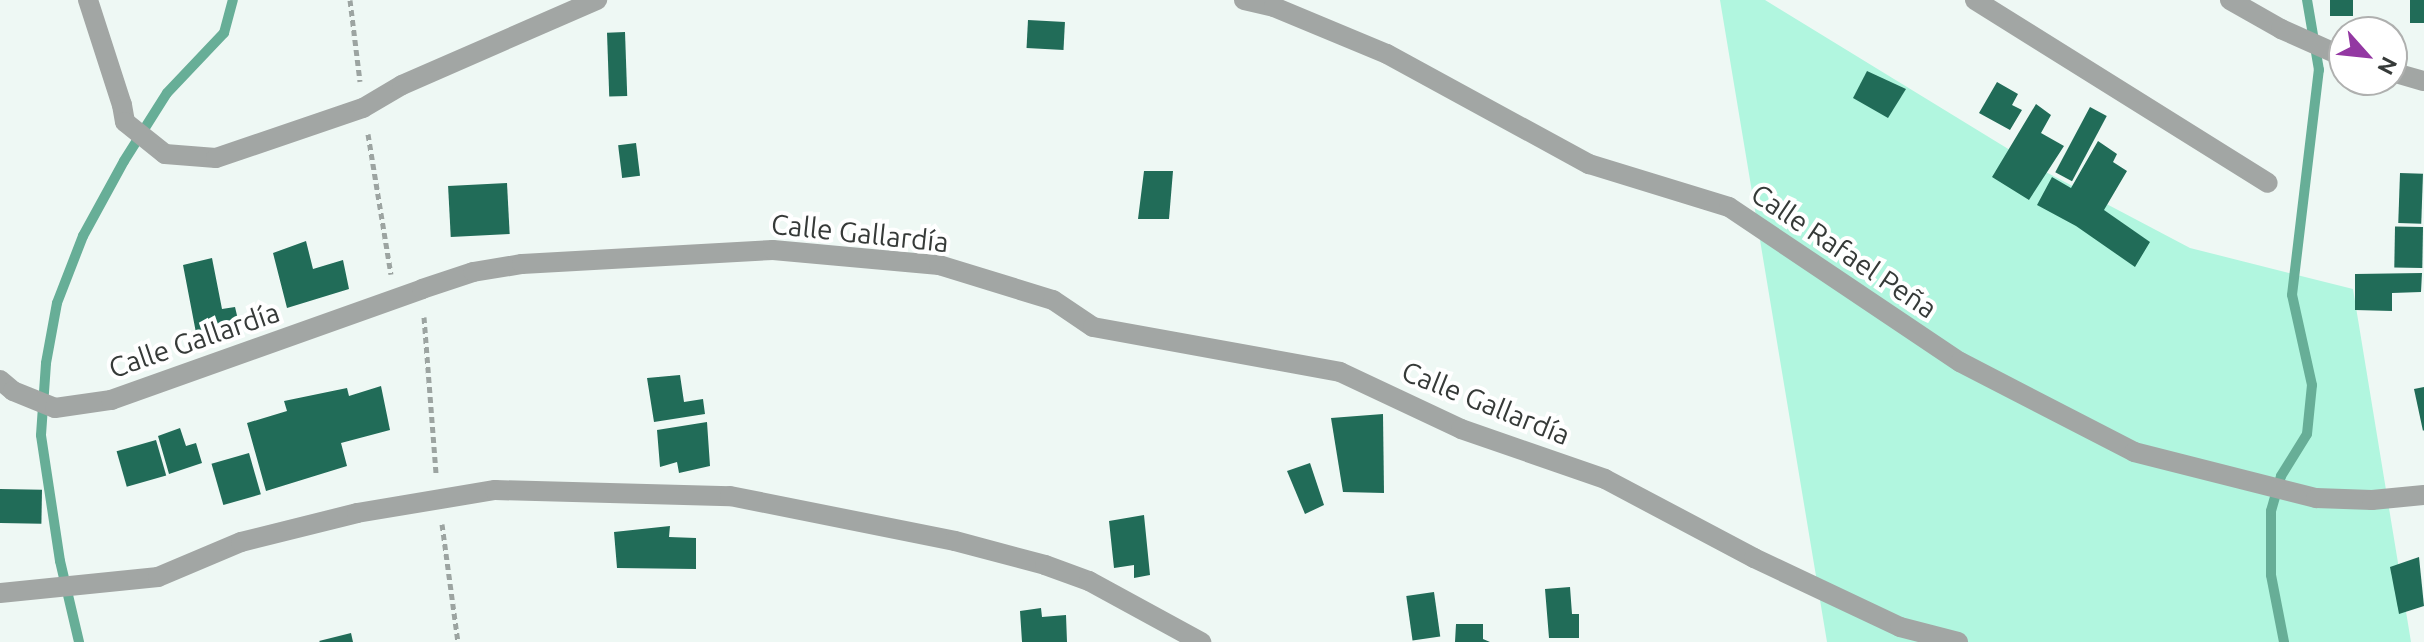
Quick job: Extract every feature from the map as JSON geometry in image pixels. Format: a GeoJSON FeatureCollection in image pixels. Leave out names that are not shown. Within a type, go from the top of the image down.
{"type":"FeatureCollection","features":[{"type":"Feature","properties":{"kind":"street"},"geometry":{"type":"LineString","coordinates":[[88,0],[125,122],[165,154],[216,158],[363,108],[402,85],[597,0]]}},
{"type":"Feature","properties":{"kind":"street","name":"Calle Rafael Peña"},"geometry":{"type":"LineString","coordinates":[[1244,0],[1274,7],[1387,54],[1589,164],[1729,207],[1960,362],[2134,452],[2316,498],[2372,500],[2424,495]]}},
{"type":"Feature","properties":{"kind":"street"},"geometry":{"type":"LineString","coordinates":[[1975,0],[2268,183]]}},
{"type":"Feature","properties":{"kind":"street"},"geometry":{"type":"LineString","coordinates":[[2230,0],[2281,29],[2328,50]]}},
{"type":"Feature","properties":{"kind":"street","name":"Calle Gallardía"},"geometry":{"type":"LineString","coordinates":[[0,380],[13,391],[55,408],[111,400],[473,272],[522,264],[773,250],[939,265],[1053,300],[1093,327],[1340,372],[1461,429],[1605,479],[1754,558],[1900,627],[1958,642]]}},
{"type":"Feature","properties":{"kind":"street"},"geometry":{"type":"LineString","coordinates":[[0,593],[158,577],[241,542],[357,513],[495,490],[730,496],[785,504],[893,531],[955,541],[1045,565],[1089,581],[1201,642]]}},
{"type":"Feature","properties":{"kind":"path"},"geometry":{"type":"LineString","coordinates":[[350,0],[363,108],[395,299]]}},
{"type":"Feature","properties":{"kind":"path"},"geometry":{"type":"LineString","coordinates":[[422,289],[438,499],[458,642]]}},
{"type":"Feature","properties":{"kind":"green space"},"geometry":{"type":"Polygon","coordinates":[[[1720,0],[1765,0],[2044,171],[2190,248],[2353,289],[2411,642],[1827,642],[1720,0]]]}},
{"type":"Feature","properties":{"kind":"building"},"geometry":{"type":"Polygon","coordinates":[[[2330,0],[2353,0],[2353,16],[2330,16],[2330,0]]]}},
{"type":"Feature","properties":{"kind":"building"},"geometry":{"type":"Polygon","coordinates":[[[2410,0],[2424,0],[2424,23],[2410,23],[2410,0]]]}},
{"type":"Feature","properties":{"kind":"building"},"geometry":{"type":"Polygon","coordinates":[[[1028,20],[1065,22],[1063,50],[1027,48],[1028,20]]]}},
{"type":"Feature","properties":{"kind":"building"},"geometry":{"type":"Polygon","coordinates":[[[625,32],[627,96],[609,97],[607,33],[625,32]]]}},
{"type":"Feature","properties":{"kind":"building"},"geometry":{"type":"Polygon","coordinates":[[[1867,71],[1906,89],[1888,118],[1853,98],[1867,71]]]}},
{"type":"Feature","properties":{"kind":"building"},"geometry":{"type":"Polygon","coordinates":[[[1997,82],[2018,94],[2012,105],[2022,110],[2010,130],[1979,113],[1997,82]]]}},
{"type":"Feature","properties":{"kind":"building"},"geometry":{"type":"Polygon","coordinates":[[[2036,104],[2051,115],[2041,133],[2064,146],[2029,200],[1992,177],[2036,104]]]}},
{"type":"Feature","properties":{"kind":"building"},"geometry":{"type":"Polygon","coordinates":[[[2090,107],[2107,116],[2072,181],[2055,172],[2090,107]]]}},
{"type":"Feature","properties":{"kind":"building"},"geometry":{"type":"Polygon","coordinates":[[[2098,141],[2117,154],[2113,162],[2127,171],[2104,210],[2150,242],[2135,267],[2076,226],[2037,205],[2052,177],[2071,188],[2098,141]]]}},
{"type":"Feature","properties":{"kind":"building"},"geometry":{"type":"Polygon","coordinates":[[[636,143],[640,176],[622,178],[618,145],[636,143]]]}},
{"type":"Feature","properties":{"kind":"building"},"geometry":{"type":"Polygon","coordinates":[[[1144,171],[1173,171],[1169,219],[1138,219],[1144,171]]]}},
{"type":"Feature","properties":{"kind":"building"},"geometry":{"type":"Polygon","coordinates":[[[2400,173],[2423,174],[2421,224],[2398,223],[2400,173]]]}},
{"type":"Feature","properties":{"kind":"building"},"geometry":{"type":"Polygon","coordinates":[[[507,183],[510,234],[451,237],[448,186],[507,183]]]}},
{"type":"Feature","properties":{"kind":"building"},"geometry":{"type":"Polygon","coordinates":[[[2395,227],[2423,227],[2422,268],[2394,268],[2395,227]]]}},
{"type":"Feature","properties":{"kind":"building"},"geometry":{"type":"Polygon","coordinates":[[[306,241],[313,269],[343,260],[349,289],[287,308],[273,253],[306,241]]]}},
{"type":"Feature","properties":{"kind":"building"},"geometry":{"type":"Polygon","coordinates":[[[212,258],[222,309],[235,307],[240,328],[197,338],[183,265],[212,258]]]}},
{"type":"Feature","properties":{"kind":"building"},"geometry":{"type":"Polygon","coordinates":[[[2422,273],[2421,292],[2392,293],[2392,311],[2355,310],[2355,274],[2422,273]]]}},
{"type":"Feature","properties":{"kind":"building"},"geometry":{"type":"Polygon","coordinates":[[[680,375],[684,402],[703,399],[705,414],[654,422],[647,378],[680,375]]]}},
{"type":"Feature","properties":{"kind":"building"},"geometry":{"type":"Polygon","coordinates":[[[381,386],[390,430],[341,443],[347,466],[266,491],[247,423],[287,411],[284,401],[347,388],[349,396],[381,386]]]}},
{"type":"Feature","properties":{"kind":"building"},"geometry":{"type":"Polygon","coordinates":[[[2424,387],[2424,430],[2423,431],[2414,389],[2424,387]]]}},
{"type":"Feature","properties":{"kind":"building"},"geometry":{"type":"Polygon","coordinates":[[[1383,414],[1384,493],[1343,492],[1331,418],[1383,414]]]}},
{"type":"Feature","properties":{"kind":"building"},"geometry":{"type":"Polygon","coordinates":[[[707,422],[710,466],[679,473],[677,462],[660,467],[657,430],[707,422]]]}},
{"type":"Feature","properties":{"kind":"building"},"geometry":{"type":"Polygon","coordinates":[[[180,428],[186,446],[196,443],[202,463],[169,474],[158,436],[180,428]]]}},
{"type":"Feature","properties":{"kind":"building"},"geometry":{"type":"Polygon","coordinates":[[[156,440],[166,476],[127,487],[117,451],[156,440]]]}},
{"type":"Feature","properties":{"kind":"building"},"geometry":{"type":"Polygon","coordinates":[[[249,453],[261,494],[223,505],[212,464],[249,453]]]}},
{"type":"Feature","properties":{"kind":"building"},"geometry":{"type":"Polygon","coordinates":[[[1310,463],[1324,505],[1305,514],[1287,471],[1310,463]]]}},
{"type":"Feature","properties":{"kind":"building"},"geometry":{"type":"Polygon","coordinates":[[[0,489],[42,490],[41,524],[0,523],[0,489]]]}},
{"type":"Feature","properties":{"kind":"building"},"geometry":{"type":"Polygon","coordinates":[[[1144,515],[1150,575],[1134,578],[1134,565],[1114,568],[1109,521],[1144,515]]]}},
{"type":"Feature","properties":{"kind":"building"},"geometry":{"type":"Polygon","coordinates":[[[670,526],[669,537],[696,538],[696,569],[617,568],[614,532],[670,526]]]}},
{"type":"Feature","properties":{"kind":"building"},"geometry":{"type":"Polygon","coordinates":[[[2419,557],[2424,606],[2399,614],[2390,567],[2419,557]]]}},
{"type":"Feature","properties":{"kind":"building"},"geometry":{"type":"Polygon","coordinates":[[[1570,587],[1572,614],[1579,614],[1579,638],[1549,638],[1545,589],[1570,587]]]}},
{"type":"Feature","properties":{"kind":"building"},"geometry":{"type":"Polygon","coordinates":[[[1434,592],[1440,637],[1413,640],[1406,596],[1434,592]]]}},
{"type":"Feature","properties":{"kind":"building"},"geometry":{"type":"Polygon","coordinates":[[[1041,608],[1042,617],[1066,615],[1067,642],[1022,642],[1020,611],[1041,608]]]}},
{"type":"Feature","properties":{"kind":"building"},"geometry":{"type":"Polygon","coordinates":[[[1456,624],[1483,624],[1483,639],[1490,642],[1455,642],[1456,624]]]}},
{"type":"Feature","properties":{"kind":"building"},"geometry":{"type":"Polygon","coordinates":[[[351,633],[353,642],[319,641],[351,633]]]}},
{"type":"Feature","properties":{"kind":"waterway"},"geometry":{"type":"LineString","coordinates":[[79,642],[60,561],[41,435],[46,363],[57,303],[83,236],[124,161],[167,93],[224,33],[233,0]]}},
{"type":"Feature","properties":{"kind":"waterway"},"geometry":{"type":"LineString","coordinates":[[2284,642],[2271,575],[2271,511],[2281,476],[2307,434],[2312,385],[2292,295],[2319,70],[2307,0]]}}]}
